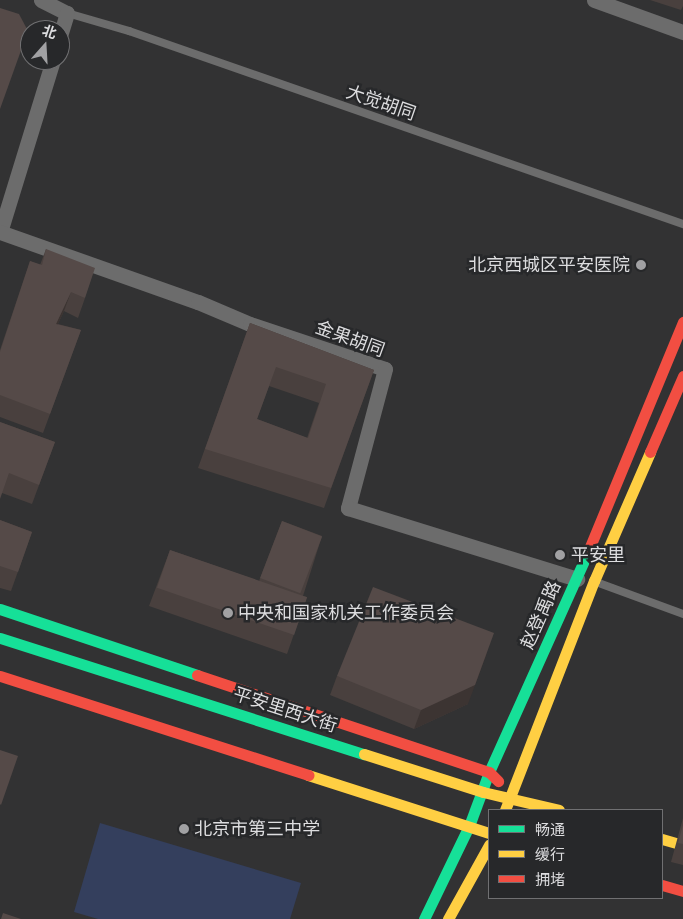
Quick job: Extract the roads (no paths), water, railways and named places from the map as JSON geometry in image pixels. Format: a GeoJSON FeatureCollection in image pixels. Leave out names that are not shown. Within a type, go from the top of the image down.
{"type":"FeatureCollection","features":[{"type":"Feature","properties":{"kind":"main road","name":"赵登禹路"},"geometry":{"type":"LineString","coordinates":[[424,919],[469,826],[490,772],[577,579],[683,322]]}},
{"type":"Feature","properties":{"kind":"main road","name":"赵登禹路"},"geometry":{"type":"LineString","coordinates":[[505,809],[594,581],[683,376]]}},
{"type":"Feature","properties":{"kind":"main road"},"geometry":{"type":"LineString","coordinates":[[0,609],[490,772],[511,797]]}},
{"type":"Feature","properties":{"kind":"main road","name":"平安里西大街"},"geometry":{"type":"LineString","coordinates":[[0,638],[483,792],[511,797],[555,809]]}},
{"type":"Feature","properties":{"kind":"main road"},"geometry":{"type":"LineString","coordinates":[[0,676],[488,833]]}},
{"type":"Feature","properties":{"kind":"main road"},"geometry":{"type":"LineString","coordinates":[[663,839],[683,845]]}},
{"type":"Feature","properties":{"kind":"main road"},"geometry":{"type":"LineString","coordinates":[[448,919],[488,847]]}},
{"type":"Feature","properties":{"kind":"main road"},"geometry":{"type":"LineString","coordinates":[[663,885],[683,891]]}},
{"type":"Feature","properties":{"kind":"street"},"geometry":{"type":"LineString","coordinates":[[41,0],[67,13],[65,20]]}},
{"type":"Feature","properties":{"kind":"street"},"geometry":{"type":"LineString","coordinates":[[594,0],[683,32]]}},
{"type":"Feature","properties":{"kind":"street"},"geometry":{"type":"LineString","coordinates":[[0,232],[50,70]]}},
{"type":"Feature","properties":{"kind":"street","name":"金果胡同"},"geometry":{"type":"LineString","coordinates":[[0,232],[198,302],[250,324],[385,368],[348,508],[577,579]]}},
{"type":"Feature","properties":{"kind":"lane","name":"大觉胡同"},"geometry":{"type":"LineString","coordinates":[[67,13],[129,31],[683,224]]}},
{"type":"Feature","properties":{"kind":"lane"},"geometry":{"type":"LineString","coordinates":[[594,581],[683,614]]}},
{"type":"Feature","properties":{"kind":"place","name":"北京西城区平安医院"},"geometry":{"type":"Point","coordinates":[641,265]}},
{"type":"Feature","properties":{"kind":"place","name":"平安里"},"geometry":{"type":"Point","coordinates":[560,555]}},
{"type":"Feature","properties":{"kind":"place","name":"中央和国家机关工作委员会"},"geometry":{"type":"Point","coordinates":[228,613]}},
{"type":"Feature","properties":{"kind":"place","name":"北京市第三中学"},"geometry":{"type":"Point","coordinates":[184,829]}}]}
